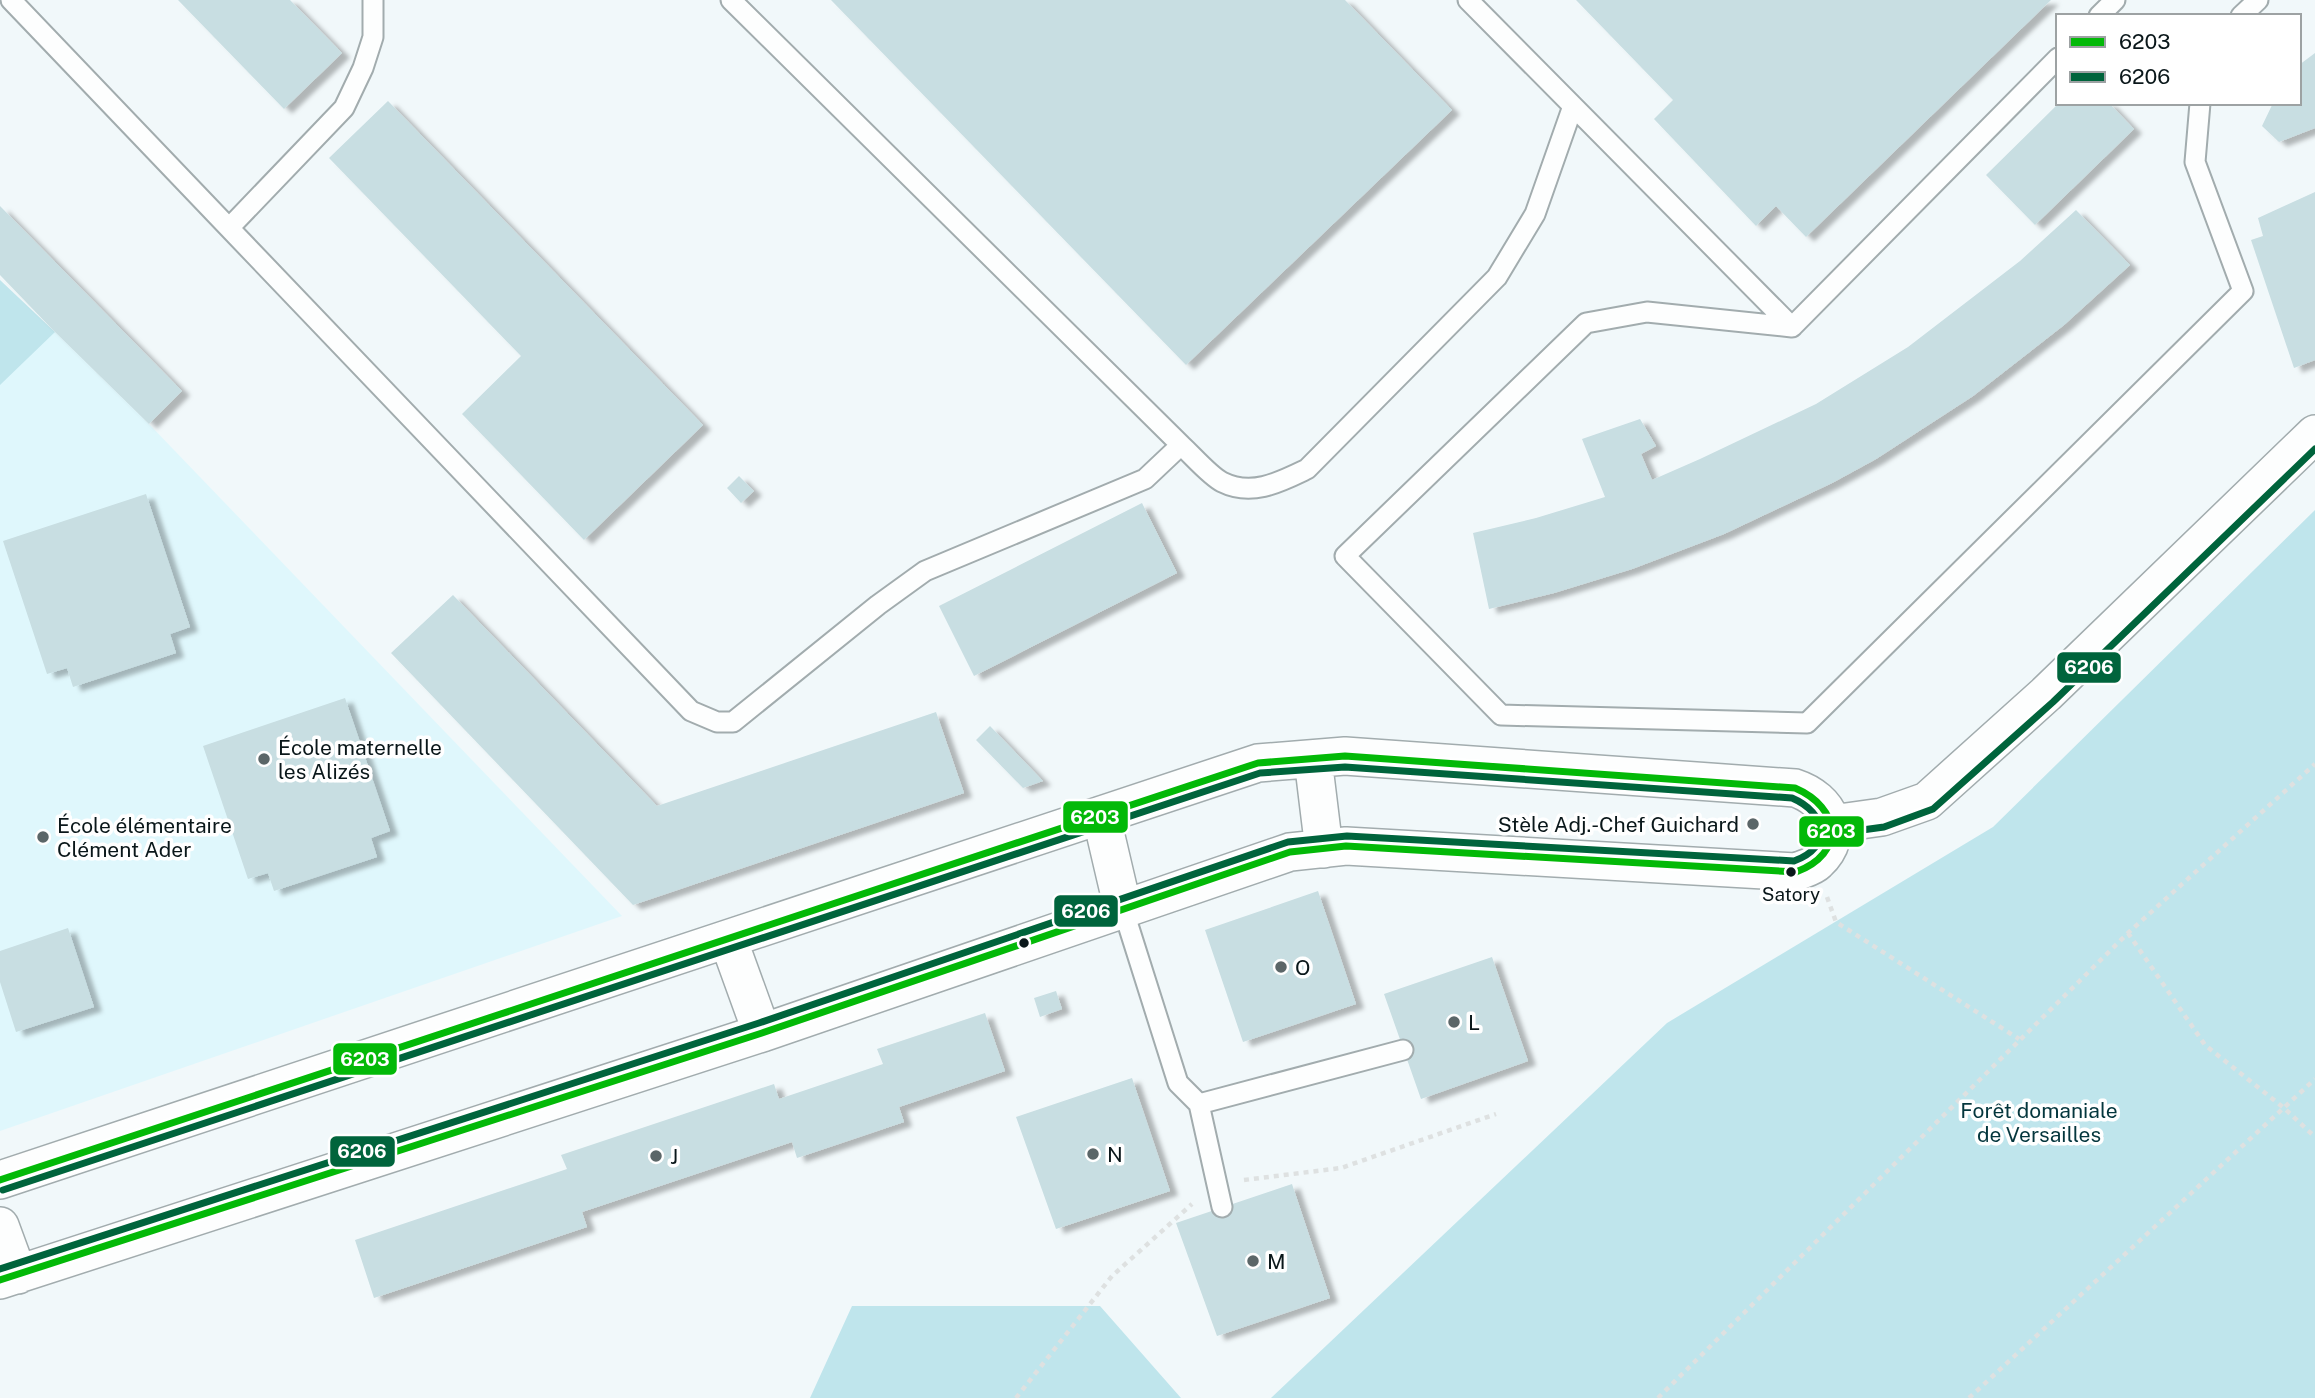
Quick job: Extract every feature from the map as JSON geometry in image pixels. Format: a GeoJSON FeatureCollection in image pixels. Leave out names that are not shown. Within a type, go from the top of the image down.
{"type":"FeatureCollection","features":[{"type":"Feature","properties":{"kind":"street"},"geometry":{"type":"LineString","coordinates":[[1832,824],[1882,817],[1927,801],[2046,694],[2315,434]]}},
{"type":"Feature","properties":{"kind":"street"},"geometry":{"type":"LineString","coordinates":[[0,1180],[1258,763],[1345,756],[1795,788],[1810,793],[1823,804],[1832,824],[1827,850],[1815,864],[1797,872],[1346,846],[1290,852],[762,1033],[9,1277],[0,1226]]}},
{"type":"Feature","properties":{"kind":"street"},"geometry":{"type":"LineString","coordinates":[[1312,759],[1324,849]]}},
{"type":"Feature","properties":{"kind":"street"},"geometry":{"type":"LineString","coordinates":[[1101,815],[1123,909]]}},
{"type":"Feature","properties":{"kind":"street"},"geometry":{"type":"LineString","coordinates":[[728,939],[762,1033]]}},
{"type":"Feature","properties":{"kind":"lane"},"geometry":{"type":"LineString","coordinates":[[11,0],[691,711],[717,722],[733,722],[878,605],[925,571],[1145,479],[1181,445]]}},
{"type":"Feature","properties":{"kind":"lane"},"geometry":{"type":"LineString","coordinates":[[229,228],[344,107],[363,68],[373,37],[373,0]]}},
{"type":"Feature","properties":{"kind":"lane"},"geometry":{"type":"LineString","coordinates":[[732,0],[1181,445],[1222,482],[1250,489],[1274,485],[1307,470],[1497,278],[1535,214],[1573,106]]}},
{"type":"Feature","properties":{"kind":"lane"},"geometry":{"type":"LineString","coordinates":[[1468,0],[1791,327]]}},
{"type":"Feature","properties":{"kind":"lane"},"geometry":{"type":"LineString","coordinates":[[2101,14],[2115,0]]}},
{"type":"Feature","properties":{"kind":"lane"},"geometry":{"type":"LineString","coordinates":[[2243,14],[2258,0]]}},
{"type":"Feature","properties":{"kind":"lane"},"geometry":{"type":"LineString","coordinates":[[1791,327],[2056,60]]}},
{"type":"Feature","properties":{"kind":"lane"},"geometry":{"type":"LineString","coordinates":[[1791,327],[1647,312],[1586,323],[1345,556],[1502,715],[1807,723],[2242,291],[2195,162],[2200,105]]}},
{"type":"Feature","properties":{"kind":"lane"},"geometry":{"type":"LineString","coordinates":[[1123,909],[1178,1083],[1199,1104],[1223,1207]]}},
{"type":"Feature","properties":{"kind":"lane"},"geometry":{"type":"LineString","coordinates":[[1199,1104],[1404,1050]]}},
{"type":"Feature","properties":{"kind":"path"},"geometry":{"type":"LineString","coordinates":[[1658,1398],[2128,933],[2315,764]]}},
{"type":"Feature","properties":{"kind":"path"},"geometry":{"type":"LineString","coordinates":[[1815,864],[1836,922],[2020,1039]]}},
{"type":"Feature","properties":{"kind":"path"},"geometry":{"type":"LineString","coordinates":[[2128,933],[2205,1045],[2284,1108],[2315,1137]]}},
{"type":"Feature","properties":{"kind":"path"},"geometry":{"type":"LineString","coordinates":[[1969,1398],[2315,1079]]}},
{"type":"Feature","properties":{"kind":"path"},"geometry":{"type":"LineString","coordinates":[[1016,1398],[1112,1276],[1217,1181],[1261,1180],[1341,1168],[1496,1114]]}},
{"type":"Feature","properties":{"kind":"shaded area","name":"École maternelle les Alizés"},"geometry":{"type":"Polygon","coordinates":[[[53,330],[149,424],[622,916],[0,1131],[0,382],[53,330]]]}},
{"type":"Feature","properties":{"kind":"green space"},"geometry":{"type":"Polygon","coordinates":[[[0,280],[55,332],[0,385],[0,280]]]}},
{"type":"Feature","properties":{"kind":"green space","name":"Forêt domaniale de Versailles"},"geometry":{"type":"Polygon","coordinates":[[[2315,510],[2315,1398],[1271,1398],[1667,1023],[1993,827],[2315,510]]]}},
{"type":"Feature","properties":{"kind":"green space"},"geometry":{"type":"Polygon","coordinates":[[[852,1306],[1100,1306],[1181,1398],[810,1398],[852,1306]]]}},
{"type":"Feature","properties":{"kind":"building"},"geometry":{"type":"Polygon","coordinates":[[[178,0],[290,0],[342,53],[284,109],[178,0]]]}},
{"type":"Feature","properties":{"kind":"building"},"geometry":{"type":"Polygon","coordinates":[[[831,0],[1345,0],[1452,110],[1186,365],[831,0]]]}},
{"type":"Feature","properties":{"kind":"building"},"geometry":{"type":"Polygon","coordinates":[[[1576,0],[2051,0],[1806,237],[1776,206],[1756,226],[1654,119],[1673,100],[1576,0]]]}},
{"type":"Feature","properties":{"kind":"building"},"geometry":{"type":"Polygon","coordinates":[[[2315,53],[2315,128],[2279,142],[2262,126],[2272,105],[2301,105],[2301,64],[2315,53]]]}},
{"type":"Feature","properties":{"kind":"building"},"geometry":{"type":"Polygon","coordinates":[[[388,101],[703,425],[584,540],[462,414],[521,356],[329,158],[388,101]]]}},
{"type":"Feature","properties":{"kind":"building"},"geometry":{"type":"Polygon","coordinates":[[[2057,105],[2111,105],[2134,129],[2035,225],[1986,175],[2057,105]]]}},
{"type":"Feature","properties":{"kind":"building"},"geometry":{"type":"Polygon","coordinates":[[[2315,192],[2315,360],[2294,368],[2251,240],[2263,236],[2258,218],[2315,192]]]}},
{"type":"Feature","properties":{"kind":"building"},"geometry":{"type":"Polygon","coordinates":[[[0,206],[182,391],[149,424],[0,275],[0,206]]]}},
{"type":"Feature","properties":{"kind":"building"},"geometry":{"type":"Polygon","coordinates":[[[2076,210],[2130,265],[2064,325],[1973,396],[1876,459],[1724,534],[1632,569],[1554,593],[1489,609],[1473,533],[1536,518],[1605,497],[1582,439],[1640,419],[1656,446],[1641,454],[1652,480],[1700,459],[1816,404],[1908,347],[2020,261],[2076,210]]]}},
{"type":"Feature","properties":{"kind":"building"},"geometry":{"type":"Polygon","coordinates":[[[739,476],[754,491],[741,503],[727,488],[739,476]]]}},
{"type":"Feature","properties":{"kind":"building"},"geometry":{"type":"Polygon","coordinates":[[[146,494],[190,627],[170,634],[176,653],[73,687],[67,668],[47,674],[3,541],[146,494]]]}},
{"type":"Feature","properties":{"kind":"building"},"geometry":{"type":"Polygon","coordinates":[[[1142,503],[1177,573],[974,676],[939,606],[1142,503]]]}},
{"type":"Feature","properties":{"kind":"building"},"geometry":{"type":"Polygon","coordinates":[[[453,595],[657,806],[936,712],[964,793],[633,905],[391,653],[453,595]]]}},
{"type":"Feature","properties":{"kind":"building"},"geometry":{"type":"Polygon","coordinates":[[[345,698],[390,831],[371,838],[377,857],[274,891],[268,873],[248,879],[203,746],[345,698]]]}},
{"type":"Feature","properties":{"kind":"building"},"geometry":{"type":"Polygon","coordinates":[[[990,726],[1043,781],[1023,788],[976,740],[990,726]]]}},
{"type":"Feature","properties":{"kind":"building","name":"O"},"geometry":{"type":"Polygon","coordinates":[[[1318,891],[1356,1004],[1243,1042],[1205,930],[1318,891]]]}},
{"type":"Feature","properties":{"kind":"building"},"geometry":{"type":"Polygon","coordinates":[[[68,928],[94,1007],[16,1032],[0,982],[0,951],[68,928]]]}},
{"type":"Feature","properties":{"kind":"building","name":"L"},"geometry":{"type":"Polygon","coordinates":[[[1492,957],[1528,1061],[1421,1099],[1384,994],[1492,957]]]}},
{"type":"Feature","properties":{"kind":"building"},"geometry":{"type":"Polygon","coordinates":[[[1056,991],[1062,1009],[1040,1017],[1034,998],[1056,991]]]}},
{"type":"Feature","properties":{"kind":"building","name":"J"},"geometry":{"type":"Polygon","coordinates":[[[985,1013],[1005,1071],[899,1107],[904,1122],[797,1158],[792,1142],[582,1212],[587,1227],[374,1298],[355,1240],[567,1169],[561,1155],[774,1084],[779,1099],[883,1064],[877,1049],[985,1013]]]}},
{"type":"Feature","properties":{"kind":"building","name":"N"},"geometry":{"type":"Polygon","coordinates":[[[1132,1078],[1170,1191],[1056,1229],[1016,1117],[1132,1078]]]}},
{"type":"Feature","properties":{"kind":"building","name":"M"},"geometry":{"type":"Polygon","coordinates":[[[1292,1184],[1330,1298],[1217,1336],[1176,1223],[1292,1184]]]}},
{"type":"Feature","properties":{"kind":"transit line","name":"6206"},"geometry":{"type":"LineString","coordinates":[[1833,834],[1884,827],[1933,809],[2053,702],[2315,449]]}},
{"type":"Feature","properties":{"kind":"transit line","name":"6203"},"geometry":{"type":"LineString","coordinates":[[0,1180],[1258,763],[1345,756],[1795,788],[1822,807],[1832,830],[1830,842],[1823,854],[1812,864],[1796,872],[1346,846],[1290,852],[762,1033],[0,1280]]}},
{"type":"Feature","properties":{"kind":"transit line","name":"6206"},"geometry":{"type":"LineString","coordinates":[[0,1269],[759,1023],[1288,842],[1347,836],[1794,861],[1807,855],[1815,847],[1821,830],[1813,812],[1792,798],[1345,767],[1260,773],[3,1190]]}},
{"type":"Feature","properties":{"kind":"place","name":"École maternelle les Alizés"},"geometry":{"type":"Point","coordinates":[264,759]}},
{"type":"Feature","properties":{"kind":"place","name":"Stèle Adj.-Chef Guichard"},"geometry":{"type":"Point","coordinates":[1753,824]}},
{"type":"Feature","properties":{"kind":"place","name":"École élémentaire Clément Ader"},"geometry":{"type":"Point","coordinates":[43,837]}},
{"type":"Feature","properties":{"kind":"place","name":"Satory"},"geometry":{"type":"Point","coordinates":[1791,872]}},
{"type":"Feature","properties":{"kind":"place","name":"O"},"geometry":{"type":"Point","coordinates":[1281,967]}},
{"type":"Feature","properties":{"kind":"place","name":"L"},"geometry":{"type":"Point","coordinates":[1454,1022]}},
{"type":"Feature","properties":{"kind":"place","name":"N"},"geometry":{"type":"Point","coordinates":[1093,1154]}},
{"type":"Feature","properties":{"kind":"place","name":"J"},"geometry":{"type":"Point","coordinates":[656,1156]}},
{"type":"Feature","properties":{"kind":"place","name":"M"},"geometry":{"type":"Point","coordinates":[1253,1261]}}]}
